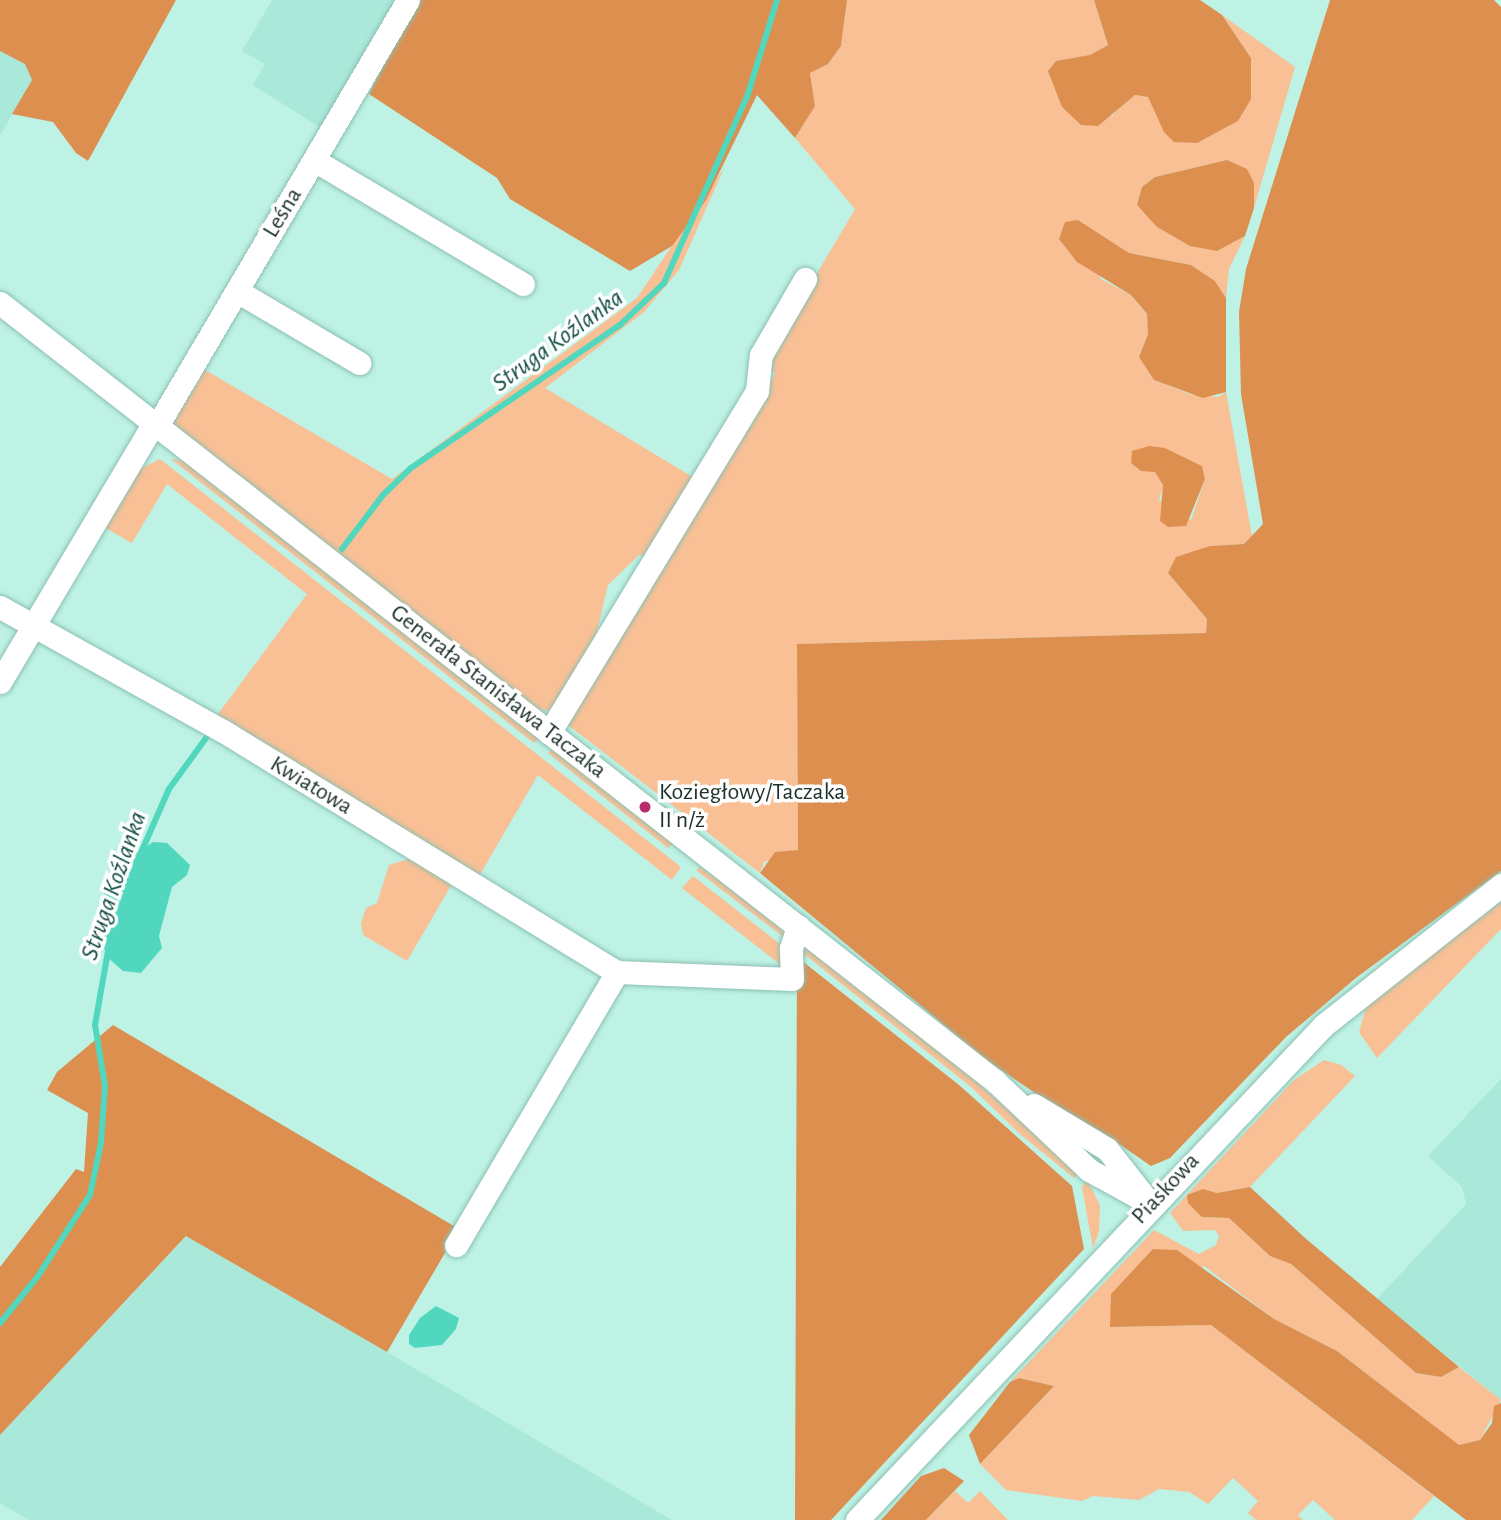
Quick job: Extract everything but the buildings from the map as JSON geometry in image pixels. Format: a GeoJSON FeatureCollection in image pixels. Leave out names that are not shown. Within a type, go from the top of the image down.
{"type":"FeatureCollection","features":[{"type":"Feature","properties":{"kind":"street","name":"Leśna"},"geometry":{"type":"LineString","coordinates":[[0,682],[237,291],[408,0]]}},
{"type":"Feature","properties":{"kind":"street"},"geometry":{"type":"LineString","coordinates":[[314,160],[523,284]]}},
{"type":"Feature","properties":{"kind":"street"},"geometry":{"type":"LineString","coordinates":[[549,733],[757,391],[761,355],[805,279]]}},
{"type":"Feature","properties":{"kind":"street"},"geometry":{"type":"LineString","coordinates":[[237,291],[359,363]]}},
{"type":"Feature","properties":{"kind":"street","name":"Generała Stanisława Taczaka"},"geometry":{"type":"LineString","coordinates":[[0,303],[995,1081],[1089,1171],[1151,1204]]}},
{"type":"Feature","properties":{"kind":"street","name":"Kwiatowa"},"geometry":{"type":"LineString","coordinates":[[0,607],[223,732],[617,972],[792,979],[791,948],[798,926]]}},
{"type":"Feature","properties":{"kind":"street","name":"Piaskowa"},"geometry":{"type":"LineString","coordinates":[[857,1520],[1151,1204],[1324,1025],[1501,885]]}},
{"type":"Feature","properties":{"kind":"street"},"geometry":{"type":"LineString","coordinates":[[456,1245],[617,972]]}},
{"type":"Feature","properties":{"kind":"shaded area"},"geometry":{"type":"Polygon","coordinates":[[[0,0],[79,0],[0,135],[0,0]]]}},
{"type":"Feature","properties":{"kind":"shaded area"},"geometry":{"type":"Polygon","coordinates":[[[0,0],[176,0],[88,161],[76,153],[53,122],[12,114],[32,80],[25,64],[0,51],[0,0]]]}},
{"type":"Feature","properties":{"kind":"shaded area"},"geometry":{"type":"Polygon","coordinates":[[[272,0],[400,0],[324,130],[253,85],[265,64],[242,51],[272,0]]]}},
{"type":"Feature","properties":{"kind":"shaded area"},"geometry":{"type":"Polygon","coordinates":[[[416,0],[847,0],[841,46],[828,64],[810,73],[815,106],[795,138],[757,95],[706,200],[672,246],[630,271],[510,199],[497,178],[369,94],[416,0]]]}},
{"type":"Feature","properties":{"kind":"shaded area"},"geometry":{"type":"Polygon","coordinates":[[[847,0],[1094,0],[1108,45],[1090,55],[1112,117],[1120,102],[1134,95],[1148,97],[1156,112],[1251,99],[1251,58],[1222,15],[1295,67],[1254,208],[1254,183],[1227,160],[1155,177],[1142,187],[1137,206],[1217,251],[1245,236],[1229,269],[1226,298],[1215,281],[1191,265],[1129,253],[1078,220],[1101,279],[1131,295],[1147,315],[1148,334],[1139,357],[1154,380],[1190,394],[1218,397],[1226,392],[1252,536],[1244,544],[1210,546],[1168,573],[1207,619],[1206,633],[797,644],[798,850],[764,862],[760,873],[568,725],[775,373],[763,365],[855,209],[795,138],[815,106],[810,73],[828,64],[841,46],[847,0]],[[1165,448],[1155,472],[1164,485],[1159,500],[1191,520],[1205,479],[1202,466],[1165,448]]]}},
{"type":"Feature","properties":{"kind":"shaded area"},"geometry":{"type":"Polygon","coordinates":[[[1094,0],[1200,0],[1222,15],[1251,58],[1251,99],[1238,121],[1197,143],[1174,142],[1164,132],[1148,97],[1135,95],[1098,126],[1081,125],[1062,107],[1048,71],[1056,61],[1090,55],[1108,45],[1094,0]]]}},
{"type":"Feature","properties":{"kind":"shaded area"},"geometry":{"type":"Polygon","coordinates":[[[1330,0],[1494,0],[1501,7],[1501,871],[1357,977],[1286,1037],[1170,1158],[1151,1166],[1112,1139],[1106,1142],[984,1058],[760,873],[775,852],[798,850],[797,644],[1206,633],[1207,619],[1168,573],[1176,557],[1210,546],[1244,544],[1263,524],[1241,394],[1239,312],[1246,269],[1330,0]]]}},
{"type":"Feature","properties":{"kind":"shaded area"},"geometry":{"type":"Polygon","coordinates":[[[1227,160],[1247,169],[1254,183],[1254,208],[1245,236],[1217,251],[1190,246],[1157,227],[1137,205],[1142,187],[1155,177],[1227,160]]]}},
{"type":"Feature","properties":{"kind":"shaded area"},"geometry":{"type":"Polygon","coordinates":[[[724,168],[679,270],[644,312],[545,388],[696,479],[650,557],[639,555],[608,585],[594,644],[554,711],[538,710],[171,423],[200,367],[392,479],[637,298],[724,168]]]}},
{"type":"Feature","properties":{"kind":"shaded area"},"geometry":{"type":"Polygon","coordinates":[[[1078,220],[1129,253],[1191,265],[1215,281],[1226,298],[1226,392],[1203,398],[1154,380],[1139,357],[1148,334],[1147,314],[1131,295],[1077,262],[1059,239],[1065,222],[1078,220]]]}},
{"type":"Feature","properties":{"kind":"shaded area"},"geometry":{"type":"Polygon","coordinates":[[[1149,446],[1165,448],[1202,466],[1205,479],[1186,526],[1168,527],[1160,521],[1163,485],[1155,472],[1141,471],[1131,463],[1132,451],[1149,446]]]}},
{"type":"Feature","properties":{"kind":"shaded area"},"geometry":{"type":"Polygon","coordinates":[[[160,459],[681,867],[672,880],[538,775],[478,878],[215,718],[307,594],[167,484],[132,543],[102,526],[136,471],[160,459]]]}},
{"type":"Feature","properties":{"kind":"shaded area"},"geometry":{"type":"Polygon","coordinates":[[[171,459],[183,461],[540,738],[534,743],[171,459]]]}},
{"type":"Feature","properties":{"kind":"shaded area"},"geometry":{"type":"Polygon","coordinates":[[[552,748],[674,843],[668,848],[548,753],[552,748]]]}},
{"type":"Feature","properties":{"kind":"shaded area"},"geometry":{"type":"Polygon","coordinates":[[[418,856],[452,884],[407,961],[363,935],[361,923],[366,908],[377,903],[389,865],[418,856]]]}},
{"type":"Feature","properties":{"kind":"shaded area"},"geometry":{"type":"Polygon","coordinates":[[[700,867],[784,929],[786,939],[696,870],[700,867]]]}},
{"type":"Feature","properties":{"kind":"shaded area"},"geometry":{"type":"Polygon","coordinates":[[[693,876],[785,948],[781,965],[682,888],[693,876]]]}},
{"type":"Feature","properties":{"kind":"shaded area"},"geometry":{"type":"Polygon","coordinates":[[[1501,902],[1501,929],[1377,1058],[1359,1032],[1367,1004],[1501,902]]]}},
{"type":"Feature","properties":{"kind":"shaded area"},"geometry":{"type":"Polygon","coordinates":[[[807,947],[963,1070],[1079,1173],[1074,1178],[1020,1134],[971,1087],[803,953],[807,947]]]}},
{"type":"Feature","properties":{"kind":"shaded area"},"geometry":{"type":"Polygon","coordinates":[[[797,957],[959,1085],[1072,1186],[1084,1249],[831,1520],[795,1520],[797,957]]]}},
{"type":"Feature","properties":{"kind":"shaded area"},"geometry":{"type":"Polygon","coordinates":[[[113,1025],[459,1229],[387,1352],[186,1236],[0,1435],[0,1267],[76,1169],[84,1172],[88,1113],[47,1090],[57,1072],[113,1025]]]}},
{"type":"Feature","properties":{"kind":"shaded area"},"geometry":{"type":"Polygon","coordinates":[[[1324,1060],[1341,1065],[1355,1076],[1250,1187],[1217,1193],[1203,1189],[1202,1217],[1229,1218],[1270,1256],[1291,1264],[1416,1373],[1441,1377],[1459,1367],[1501,1400],[1480,1440],[1459,1446],[1337,1351],[1274,1319],[1204,1266],[1110,1327],[1211,1325],[1434,1496],[1412,1520],[1335,1520],[1313,1500],[1298,1515],[1303,1520],[1256,1520],[1248,1513],[1258,1501],[1233,1478],[1208,1504],[1189,1492],[1159,1489],[1139,1500],[1093,1496],[1082,1501],[1006,1490],[980,1464],[1054,1386],[1019,1378],[1010,1382],[1154,1230],[1199,1254],[1216,1245],[1219,1236],[1215,1230],[1183,1231],[1170,1213],[1294,1080],[1324,1060]]]}},
{"type":"Feature","properties":{"kind":"shaded area"},"geometry":{"type":"Polygon","coordinates":[[[1501,1079],[1501,1400],[1377,1299],[1466,1204],[1462,1187],[1428,1156],[1501,1079]]]}},
{"type":"Feature","properties":{"kind":"shaded area"},"geometry":{"type":"Polygon","coordinates":[[[1087,1180],[1100,1205],[1099,1232],[1093,1248],[1082,1187],[1087,1180]]]}},
{"type":"Feature","properties":{"kind":"shaded area"},"geometry":{"type":"Polygon","coordinates":[[[1250,1187],[1305,1238],[1459,1367],[1441,1377],[1416,1373],[1291,1264],[1270,1256],[1229,1218],[1202,1217],[1188,1203],[1187,1195],[1203,1189],[1217,1193],[1250,1187]]]}},
{"type":"Feature","properties":{"kind":"shaded area"},"geometry":{"type":"Polygon","coordinates":[[[187,1236],[672,1520],[29,1520],[0,1503],[0,1435],[187,1236]]]}},
{"type":"Feature","properties":{"kind":"shaded area"},"geometry":{"type":"Polygon","coordinates":[[[1153,1249],[1177,1250],[1274,1319],[1337,1351],[1459,1445],[1480,1440],[1492,1423],[1494,1406],[1501,1403],[1501,1520],[1466,1520],[1211,1325],[1110,1327],[1111,1294],[1153,1249]]]}},
{"type":"Feature","properties":{"kind":"shaded area"},"geometry":{"type":"Polygon","coordinates":[[[1019,1378],[1054,1386],[980,1464],[969,1435],[1010,1382],[1019,1378]]]}},
{"type":"Feature","properties":{"kind":"shaded area"},"geometry":{"type":"Polygon","coordinates":[[[944,1468],[964,1481],[926,1520],[881,1520],[921,1476],[944,1468]]]}},
{"type":"Feature","properties":{"kind":"shaded area"},"geometry":{"type":"Polygon","coordinates":[[[955,1491],[968,1503],[980,1491],[1008,1520],[926,1520],[955,1491]]]}},
{"type":"Feature","properties":{"kind":"water"},"geometry":{"type":"Polygon","coordinates":[[[153,842],[167,843],[190,865],[187,875],[172,887],[159,936],[162,948],[141,973],[123,971],[106,956],[98,920],[107,880],[130,857],[153,842]]]}},
{"type":"Feature","properties":{"kind":"water"},"geometry":{"type":"Polygon","coordinates":[[[436,1306],[459,1318],[456,1329],[442,1345],[415,1348],[409,1344],[409,1335],[420,1318],[436,1306]]]}},
{"type":"Feature","properties":{"kind":"waterway","name":"Struga Koźlanka"},"geometry":{"type":"LineString","coordinates":[[342,549],[383,495],[411,468],[620,325],[664,283],[747,97],[777,0]]}},
{"type":"Feature","properties":{"kind":"waterway","name":"Struga Koźlanka"},"geometry":{"type":"LineString","coordinates":[[140,855],[169,789],[206,738]]}},
{"type":"Feature","properties":{"kind":"waterway","name":"Struga Koźlanka"},"geometry":{"type":"LineString","coordinates":[[0,1323],[38,1276],[90,1195],[101,1143],[105,1086],[95,1025],[108,951]]}},
{"type":"Feature","properties":{"kind":"place","name":"Koziegłowy/Taczaka II n/ż"},"geometry":{"type":"Point","coordinates":[645,807]}}]}
